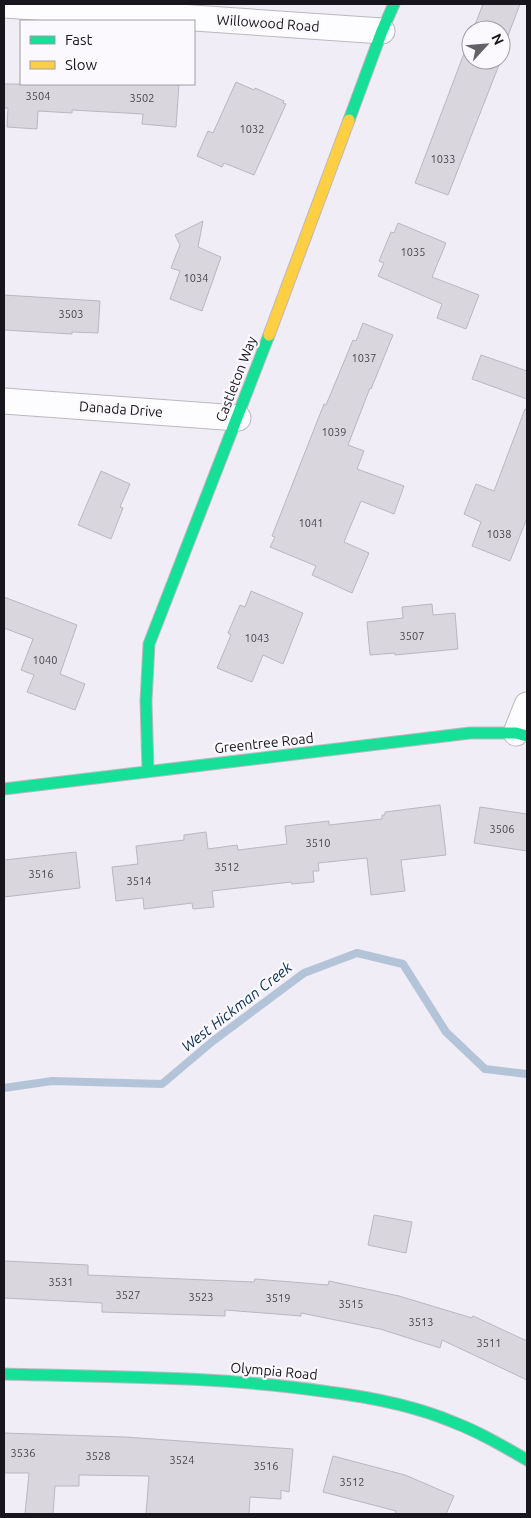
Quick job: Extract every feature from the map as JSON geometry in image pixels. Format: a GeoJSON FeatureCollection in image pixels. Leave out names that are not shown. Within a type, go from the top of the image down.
{"type":"FeatureCollection","features":[{"type":"Feature","properties":{"kind":"street","name":"Castleton Way"},"geometry":{"type":"LineString","coordinates":[[148,772],[146,701],[149,644],[238,418],[382,31],[394,4]]}},
{"type":"Feature","properties":{"kind":"street","name":"Willowood Road"},"geometry":{"type":"LineString","coordinates":[[4,5],[382,31]]}},
{"type":"Feature","properties":{"kind":"street","name":"Danada Drive"},"geometry":{"type":"LineString","coordinates":[[4,401],[238,418]]}},
{"type":"Feature","properties":{"kind":"street"},"geometry":{"type":"LineString","coordinates":[[522,734],[527,704]]}},
{"type":"Feature","properties":{"kind":"street","name":"Greentree Road"},"geometry":{"type":"LineString","coordinates":[[4,789],[470,733],[522,734]]}},
{"type":"Feature","properties":{"kind":"street","name":"Olympia Road"},"geometry":{"type":"LineString","coordinates":[[4,1374],[240,1382],[304,1388],[359,1396],[452,1421],[497,1442],[527,1460]]}},
{"type":"Feature","properties":{"kind":"building"},"geometry":{"type":"Polygon","coordinates":[[[483,4],[520,4],[511,28],[511,20],[477,20],[483,4]]]}},
{"type":"Feature","properties":{"kind":"building"},"geometry":{"type":"Polygon","coordinates":[[[461,61],[461,70],[497,70],[448,195],[415,183],[461,61]]]}},
{"type":"Feature","properties":{"kind":"building"},"geometry":{"type":"Polygon","coordinates":[[[236,82],[254,90],[255,88],[284,101],[283,103],[286,104],[254,175],[224,163],[222,167],[197,156],[208,131],[213,133],[236,82]]]}},
{"type":"Feature","properties":{"kind":"building"},"geometry":{"type":"Polygon","coordinates":[[[4,84],[179,85],[176,127],[142,124],[143,114],[72,110],[72,113],[38,111],[37,129],[7,127],[8,108],[4,108],[4,84]]]}},
{"type":"Feature","properties":{"kind":"building"},"geometry":{"type":"Polygon","coordinates":[[[203,221],[198,247],[221,257],[202,311],[170,299],[180,271],[171,268],[180,245],[175,235],[203,221]]]}},
{"type":"Feature","properties":{"kind":"building"},"geometry":{"type":"Polygon","coordinates":[[[398,223],[446,243],[432,277],[479,295],[466,329],[437,318],[442,304],[378,276],[384,263],[379,261],[391,232],[394,233],[398,223]]]}},
{"type":"Feature","properties":{"kind":"building"},"geometry":{"type":"Polygon","coordinates":[[[4,295],[100,301],[98,333],[72,332],[72,334],[4,330],[4,295]]]}},
{"type":"Feature","properties":{"kind":"building"},"geometry":{"type":"Polygon","coordinates":[[[363,323],[393,335],[348,445],[364,451],[357,469],[404,486],[394,514],[361,501],[344,542],[369,553],[352,593],[312,575],[316,566],[270,547],[275,537],[272,536],[324,404],[326,405],[353,340],[356,341],[363,323]]]}},
{"type":"Feature","properties":{"kind":"building"},"geometry":{"type":"Polygon","coordinates":[[[481,355],[527,371],[527,399],[472,379],[481,355]]]}},
{"type":"Feature","properties":{"kind":"building"},"geometry":{"type":"Polygon","coordinates":[[[525,409],[527,410],[527,518],[510,561],[472,546],[481,522],[464,514],[476,484],[494,491],[525,409]]]}},
{"type":"Feature","properties":{"kind":"building"},"geometry":{"type":"Polygon","coordinates":[[[101,471],[130,484],[120,507],[123,508],[111,539],[78,525],[101,471]]]}},
{"type":"Feature","properties":{"kind":"building"},"geometry":{"type":"Polygon","coordinates":[[[251,591],[303,613],[283,664],[263,655],[252,682],[217,668],[231,635],[228,633],[240,605],[245,607],[251,591]]]}},
{"type":"Feature","properties":{"kind":"building"},"geometry":{"type":"Polygon","coordinates":[[[4,597],[77,625],[60,674],[85,684],[75,710],[27,692],[34,675],[21,670],[33,639],[4,628],[4,597]]]}},
{"type":"Feature","properties":{"kind":"building"},"geometry":{"type":"Polygon","coordinates":[[[432,604],[433,615],[455,613],[458,649],[395,655],[395,653],[370,655],[367,622],[403,618],[402,607],[432,604]]]}},
{"type":"Feature","properties":{"kind":"building"},"geometry":{"type":"Polygon","coordinates":[[[440,805],[446,855],[401,860],[405,891],[371,895],[367,858],[318,863],[319,871],[313,871],[314,882],[292,884],[291,882],[212,891],[214,907],[193,909],[192,903],[144,909],[143,898],[116,901],[112,867],[138,864],[136,846],[184,840],[184,835],[206,832],[208,849],[237,845],[238,850],[287,844],[285,826],[329,821],[329,825],[382,819],[382,815],[385,815],[385,812],[440,805]]]}},
{"type":"Feature","properties":{"kind":"building"},"geometry":{"type":"Polygon","coordinates":[[[480,807],[527,814],[527,851],[474,843],[480,807]]]}},
{"type":"Feature","properties":{"kind":"building"},"geometry":{"type":"Polygon","coordinates":[[[76,852],[80,888],[4,897],[4,860],[76,852]]]}},
{"type":"Feature","properties":{"kind":"building"},"geometry":{"type":"Polygon","coordinates":[[[374,1215],[412,1222],[406,1253],[368,1245],[374,1215]]]}},
{"type":"Feature","properties":{"kind":"building"},"geometry":{"type":"Polygon","coordinates":[[[4,1261],[88,1265],[88,1275],[254,1282],[255,1279],[328,1285],[329,1281],[399,1296],[472,1318],[473,1316],[527,1341],[527,1380],[442,1340],[440,1348],[380,1329],[301,1313],[301,1316],[225,1310],[225,1316],[102,1312],[102,1303],[4,1298],[4,1261]]]}},
{"type":"Feature","properties":{"kind":"building"},"geometry":{"type":"Polygon","coordinates":[[[4,1433],[125,1437],[293,1449],[289,1492],[281,1490],[281,1499],[250,1497],[249,1514],[146,1514],[149,1476],[79,1475],[79,1486],[55,1486],[53,1514],[25,1514],[29,1473],[4,1473],[4,1433]]]}},
{"type":"Feature","properties":{"kind":"building"},"geometry":{"type":"Polygon","coordinates":[[[333,1456],[405,1475],[454,1496],[446,1514],[395,1514],[396,1511],[323,1492],[333,1456]]]}},
{"type":"Feature","properties":{"kind":"waterway","name":"West Hickman Creek"},"geometry":{"type":"LineString","coordinates":[[4,1088],[52,1081],[162,1084],[213,1041],[304,973],[357,953],[403,964],[446,1032],[485,1069],[527,1074]]}},
{"type":"Feature","properties":{"kind":"traffic: fast"},"geometry":{"type":"LineString","coordinates":[[349,120],[394,4]]}},
{"type":"Feature","properties":{"kind":"traffic: fast"},"geometry":{"type":"LineString","coordinates":[[148,771],[146,701],[149,644],[269,335]]}},
{"type":"Feature","properties":{"kind":"traffic: fast"},"geometry":{"type":"LineString","coordinates":[[4,789],[470,733],[516,733],[527,736]]}},
{"type":"Feature","properties":{"kind":"traffic: fast"},"geometry":{"type":"LineString","coordinates":[[4,1374],[207,1380],[288,1387],[360,1397],[392,1403],[438,1416],[482,1435],[527,1460]]}},
{"type":"Feature","properties":{"kind":"traffic: slow"},"geometry":{"type":"LineString","coordinates":[[269,335],[349,120]]}}]}
